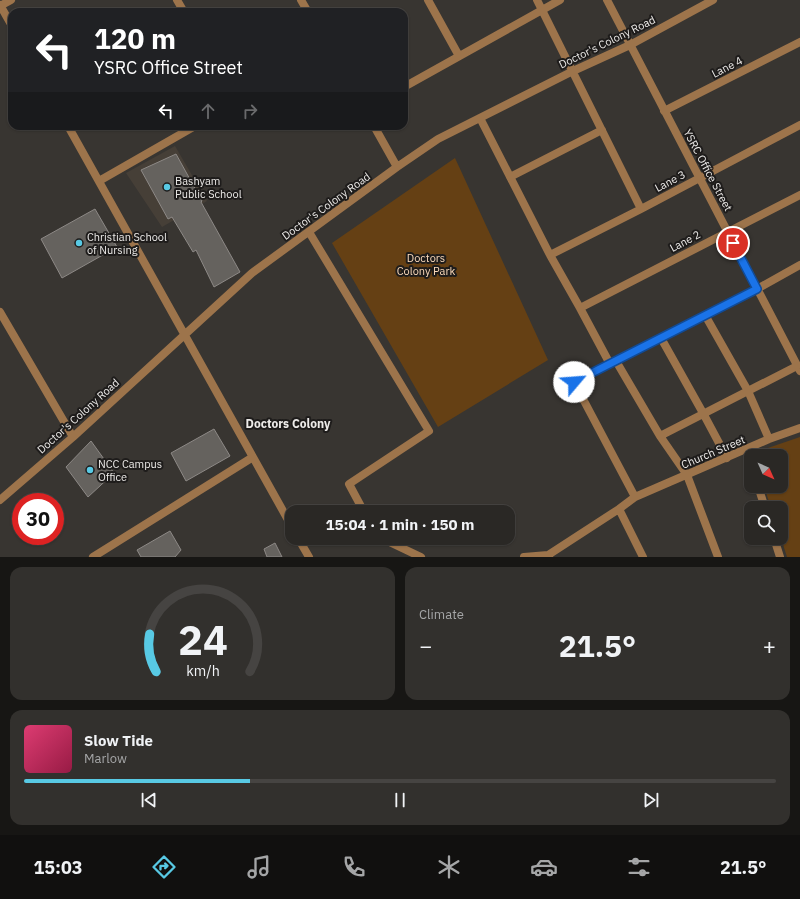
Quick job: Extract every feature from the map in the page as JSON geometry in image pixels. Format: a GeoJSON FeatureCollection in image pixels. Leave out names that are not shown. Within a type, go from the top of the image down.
{"type":"FeatureCollection","features":[{"type":"Feature","properties":{"kind":"street"},"geometry":{"type":"LineString","coordinates":[[8,19],[0,6],[11,0]]}},
{"type":"Feature","properties":{"kind":"street"},"geometry":{"type":"LineString","coordinates":[[428,0],[459,56]]}},
{"type":"Feature","properties":{"kind":"street"},"geometry":{"type":"LineString","coordinates":[[537,0],[641,209]]}},
{"type":"Feature","properties":{"kind":"street"},"geometry":{"type":"LineString","coordinates":[[408,85],[560,0]]}},
{"type":"Feature","properties":{"kind":"street","name":"YSRC Office Street"},"geometry":{"type":"LineString","coordinates":[[607,0],[799,369]]}},
{"type":"Feature","properties":{"kind":"street","name":"Doctor's Colony Road"},"geometry":{"type":"LineString","coordinates":[[0,500],[73,437],[252,272],[397,167],[438,140],[573,71],[630,45],[713,0]]}},
{"type":"Feature","properties":{"kind":"street","name":"Lane 4"},"geometry":{"type":"LineString","coordinates":[[664,111],[800,42]]}},
{"type":"Feature","properties":{"kind":"street"},"geometry":{"type":"LineString","coordinates":[[480,118],[550,255],[580,308],[613,363],[687,475],[718,557]]}},
{"type":"Feature","properties":{"kind":"street","name":"Lane 3"},"geometry":{"type":"LineString","coordinates":[[550,255],[800,126]]}},
{"type":"Feature","properties":{"kind":"street"},"geometry":{"type":"LineString","coordinates":[[70,130],[285,514]]}},
{"type":"Feature","properties":{"kind":"street"},"geometry":{"type":"LineString","coordinates":[[99,182],[188,130]]}},
{"type":"Feature","properties":{"kind":"street"},"geometry":{"type":"LineString","coordinates":[[376,130],[397,167]]}},
{"type":"Feature","properties":{"kind":"street"},"geometry":{"type":"LineString","coordinates":[[510,177],[602,130]]}},
{"type":"Feature","properties":{"kind":"street","name":"Lane 2"},"geometry":{"type":"LineString","coordinates":[[580,308],[727,231],[800,195]]}},
{"type":"Feature","properties":{"kind":"street"},"geometry":{"type":"LineString","coordinates":[[309,232],[429,431],[349,484],[360,505]]}},
{"type":"Feature","properties":{"kind":"street"},"geometry":{"type":"LineString","coordinates":[[634,497],[574,382],[757,289],[800,265]]}},
{"type":"Feature","properties":{"kind":"street"},"geometry":{"type":"LineString","coordinates":[[0,312],[73,437]]}},
{"type":"Feature","properties":{"kind":"street"},"geometry":{"type":"LineString","coordinates":[[705,315],[748,391],[769,439]]}},
{"type":"Feature","properties":{"kind":"street"},"geometry":{"type":"LineString","coordinates":[[661,338],[727,458]]}},
{"type":"Feature","properties":{"kind":"street"},"geometry":{"type":"LineString","coordinates":[[660,436],[748,391],[799,369]]}},
{"type":"Feature","properties":{"kind":"street","name":"Church Street"},"geometry":{"type":"LineString","coordinates":[[747,449],[800,428]]}},
{"type":"Feature","properties":{"kind":"street","name":"Church Street"},"geometry":{"type":"LineString","coordinates":[[548,556],[620,509],[634,497],[744,450]]}},
{"type":"Feature","properties":{"kind":"street"},"geometry":{"type":"LineString","coordinates":[[93,557],[253,457]]}},
{"type":"Feature","properties":{"kind":"street"},"geometry":{"type":"LineString","coordinates":[[620,509],[642,557]]}},
{"type":"Feature","properties":{"kind":"street"},"geometry":{"type":"LineString","coordinates":[[302,545],[309,557]]}},
{"type":"Feature","properties":{"kind":"street"},"geometry":{"type":"LineString","coordinates":[[396,545],[422,557]]}},
{"type":"Feature","properties":{"kind":"street"},"geometry":{"type":"LineString","coordinates":[[776,545],[780,557]]}},
{"type":"Feature","properties":{"kind":"street"},"geometry":{"type":"LineString","coordinates":[[524,557],[548,556]]}},
{"type":"Feature","properties":{"kind":"shaded area","name":"Bashyam Public School"},"geometry":{"type":"Polygon","coordinates":[[[175,146],[207,201],[162,227],[126,173],[175,146]]]}},
{"type":"Feature","properties":{"kind":"green space","name":"Doctors Colony Park"},"geometry":{"type":"Polygon","coordinates":[[[455,158],[548,360],[438,427],[332,243],[455,158]]]}},
{"type":"Feature","properties":{"kind":"green space"},"geometry":{"type":"Polygon","coordinates":[[[800,437],[800,557],[787,557],[783,545],[788,545],[788,501],[769,501],[766,493],[788,493],[788,449],[765,449],[800,437]]]}},
{"type":"Feature","properties":{"kind":"building"},"geometry":{"type":"Polygon","coordinates":[[[176,154],[240,272],[214,287],[196,250],[193,252],[172,217],[168,219],[141,170],[176,154]]]}},
{"type":"Feature","properties":{"kind":"building","name":"Christian School of Nursing"},"geometry":{"type":"Polygon","coordinates":[[[95,209],[117,247],[62,278],[41,239],[95,209]]]}},
{"type":"Feature","properties":{"kind":"building"},"geometry":{"type":"Polygon","coordinates":[[[214,429],[230,456],[186,481],[171,453],[214,429]]]}},
{"type":"Feature","properties":{"kind":"building","name":"NCC Campus Office"},"geometry":{"type":"Polygon","coordinates":[[[91,441],[114,473],[88,497],[66,467],[91,441]]]}},
{"type":"Feature","properties":{"kind":"building"},"geometry":{"type":"Polygon","coordinates":[[[170,531],[181,550],[175,557],[141,557],[137,550],[170,531]]]}},
{"type":"Feature","properties":{"kind":"building"},"geometry":{"type":"Polygon","coordinates":[[[275,543],[282,557],[267,557],[264,549],[275,543]]]}},
{"type":"Feature","properties":{"kind":"place","name":"Bashyam Public School"},"geometry":{"type":"Point","coordinates":[167,187]}},
{"type":"Feature","properties":{"kind":"place","name":"Christian School of Nursing"},"geometry":{"type":"Point","coordinates":[79,243]}},
{"type":"Feature","properties":{"kind":"place","name":"NCC Campus Office"},"geometry":{"type":"Point","coordinates":[90,470]}},
{"type":"Feature","properties":{"kind":"district","name":"Doctors Colony"},"geometry":{"type":"Point","coordinates":[288,423]}},
{"type":"Feature","properties":{"kind":"route"},"geometry":{"type":"LineString","coordinates":[[574,382],[757,289],[733,243]]}}]}
